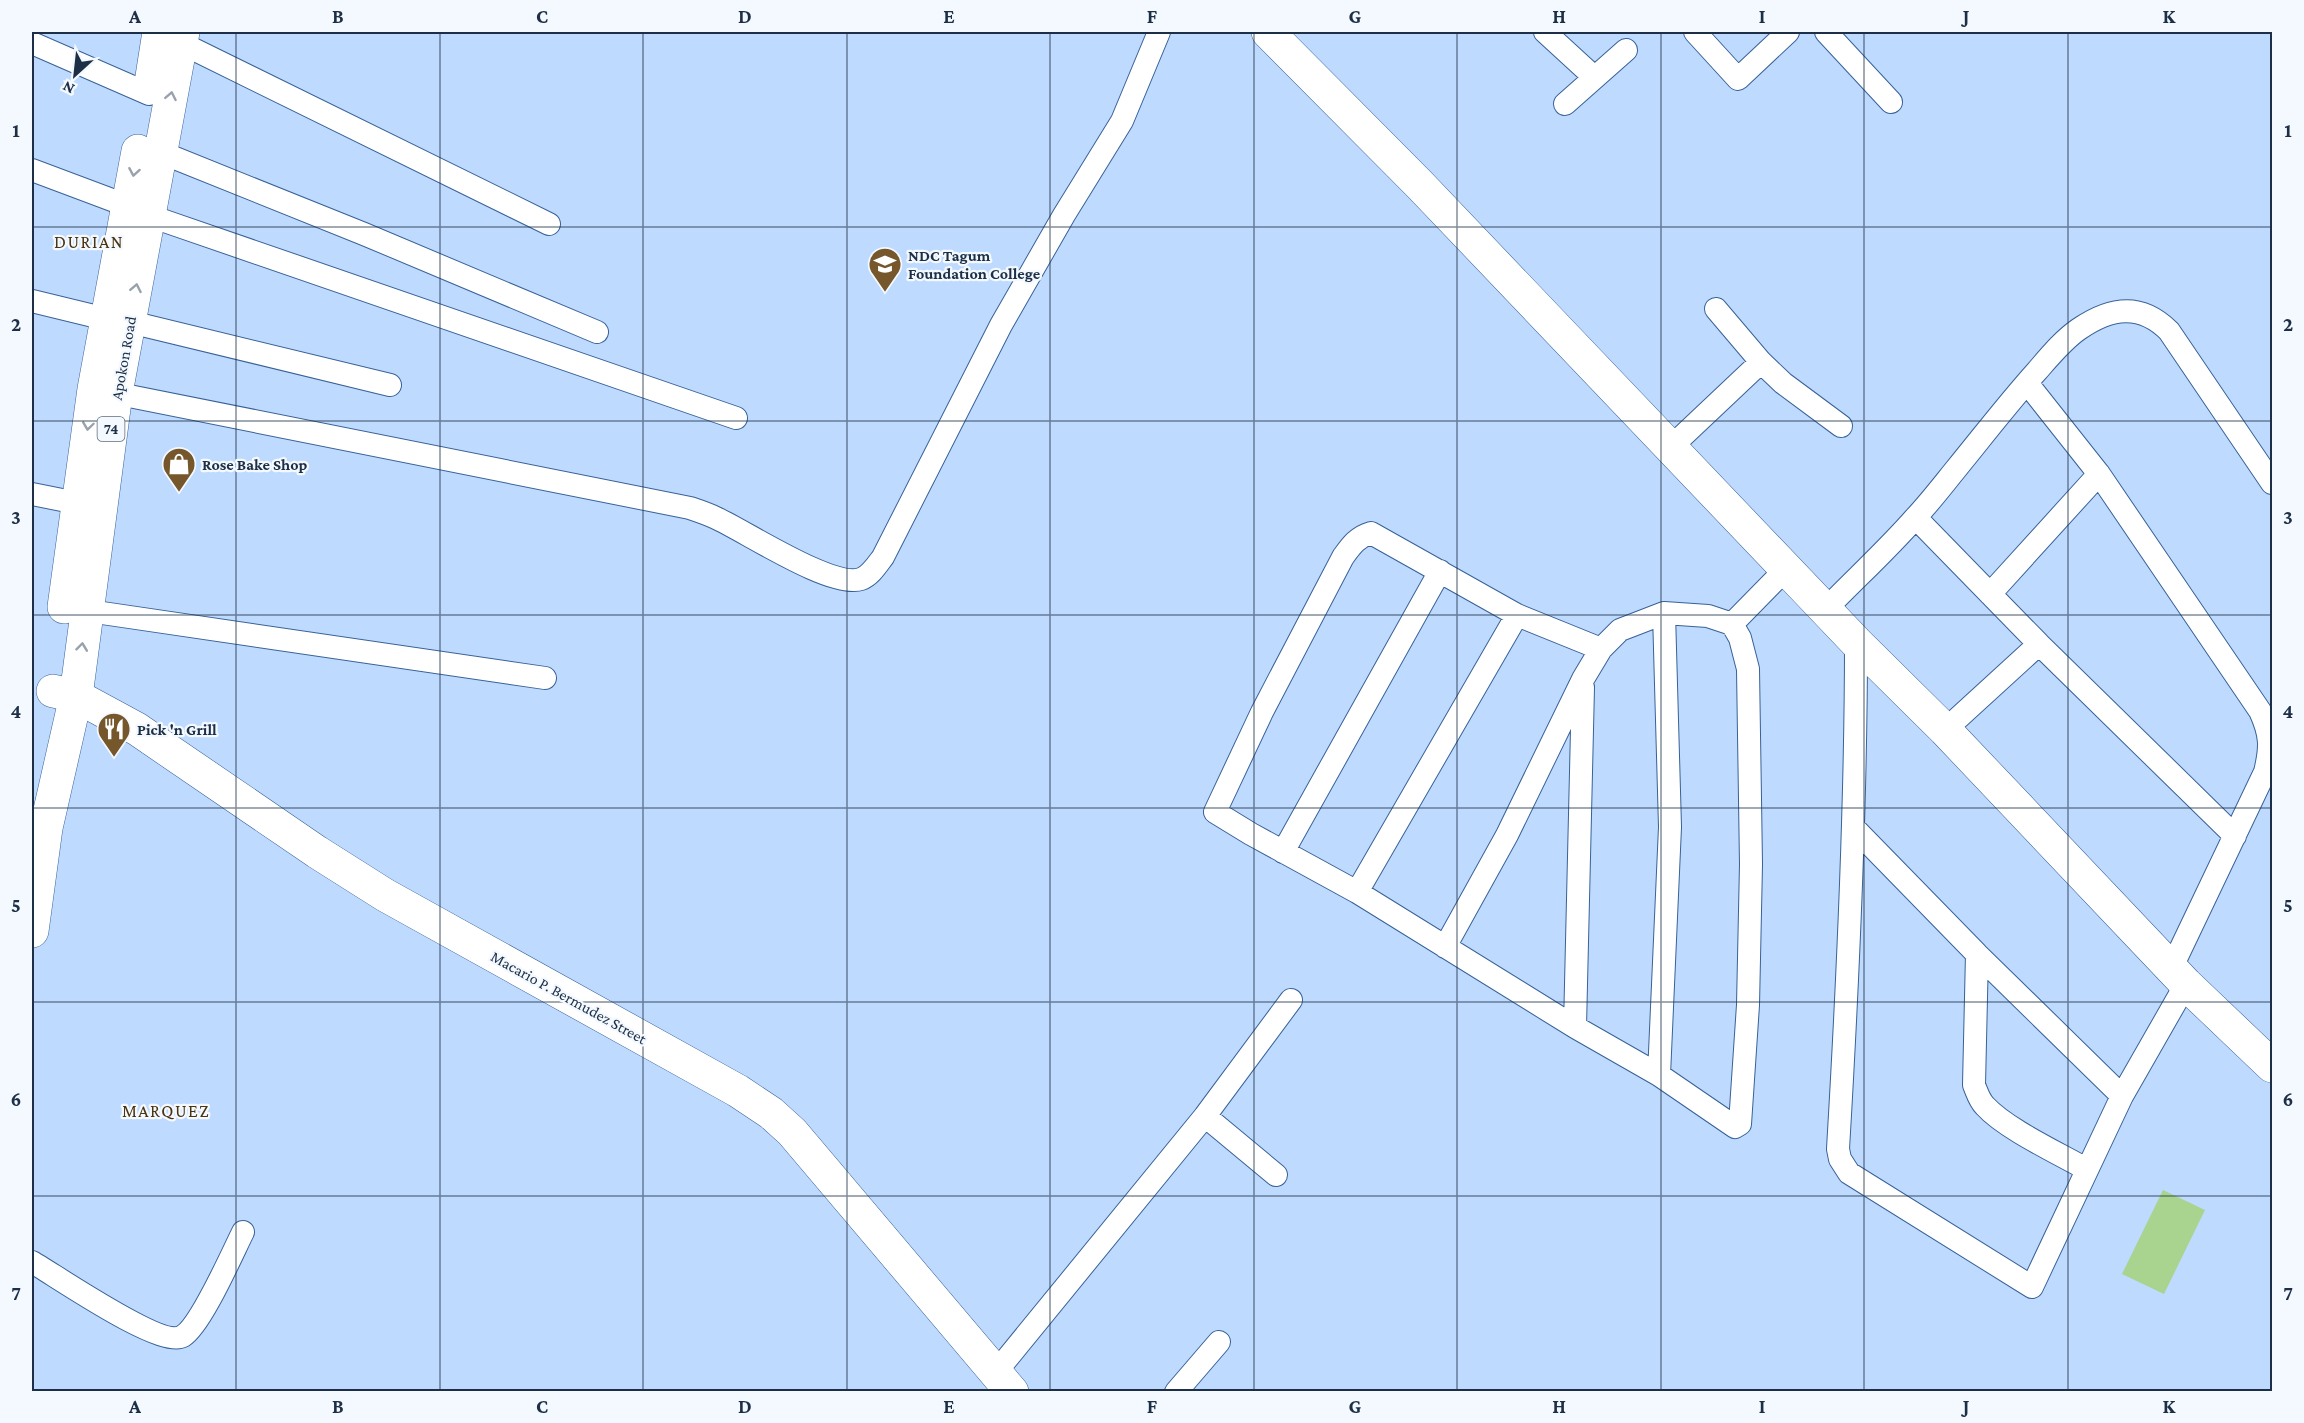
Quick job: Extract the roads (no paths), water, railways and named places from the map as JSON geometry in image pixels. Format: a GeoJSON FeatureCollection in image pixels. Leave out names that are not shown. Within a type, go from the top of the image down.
{"type":"FeatureCollection","features":[{"type":"Feature","properties":{"kind":"main road"},"geometry":{"type":"LineString","coordinates":[[1268,32],[1420,185],[1856,642],[1945,730],[2178,976],[2272,1066]]}},
{"type":"Feature","properties":{"kind":"main road","name":"Apokon Road"},"geometry":{"type":"LineString","coordinates":[[32,930],[105,391],[139,211],[149,93],[167,34]]}},
{"type":"Feature","properties":{"kind":"main road","name":"Apokon Road"},"geometry":{"type":"LineString","coordinates":[[139,211],[160,152],[167,34]]}},
{"type":"Feature","properties":{"kind":"main road","name":"Apokon Road"},"geometry":{"type":"LineString","coordinates":[[75,609],[77,503],[105,391]]}},
{"type":"Feature","properties":{"kind":"main road","name":"Macario P. Bermudez Street"},"geometry":{"type":"LineString","coordinates":[[65,694],[137,729],[368,885],[738,1090],[771,1113],[792,1132],[1004,1382]]}},
{"type":"Feature","properties":{"kind":"street"},"geometry":{"type":"LineString","coordinates":[[105,391],[690,508],[715,517],[816,570],[849,581],[862,579],[873,571],[884,557],[1001,325],[1064,215],[1122,121],[1159,32]]}},
{"type":"Feature","properties":{"kind":"street"},"geometry":{"type":"LineString","coordinates":[[1545,32],[1594,77]]}},
{"type":"Feature","properties":{"kind":"street"},"geometry":{"type":"LineString","coordinates":[[1695,32],[1738,80],[1788,32]]}},
{"type":"Feature","properties":{"kind":"street"},"geometry":{"type":"LineString","coordinates":[[1826,32],[1891,102]]}},
{"type":"Feature","properties":{"kind":"street"},"geometry":{"type":"LineString","coordinates":[[167,34],[549,224]]}},
{"type":"Feature","properties":{"kind":"street"},"geometry":{"type":"LineString","coordinates":[[32,43],[149,93]]}},
{"type":"Feature","properties":{"kind":"street"},"geometry":{"type":"LineString","coordinates":[[1565,104],[1626,50]]}},
{"type":"Feature","properties":{"kind":"street"},"geometry":{"type":"LineString","coordinates":[[160,152],[364,234],[597,332]]}},
{"type":"Feature","properties":{"kind":"street"},"geometry":{"type":"LineString","coordinates":[[32,170],[139,211],[736,418]]}},
{"type":"Feature","properties":{"kind":"street"},"geometry":{"type":"LineString","coordinates":[[32,301],[390,385]]}},
{"type":"Feature","properties":{"kind":"street"},"geometry":{"type":"LineString","coordinates":[[1716,309],[1761,363],[1841,426]]}},
{"type":"Feature","properties":{"kind":"street"},"geometry":{"type":"LineString","coordinates":[[1826,609],[1916,518],[2063,342],[2080,328],[2121,312],[2136,310],[2147,314],[2158,320],[2169,331],[2272,483]]}},
{"type":"Feature","properties":{"kind":"street"},"geometry":{"type":"LineString","coordinates":[[1671,447],[1761,363]]}},
{"type":"Feature","properties":{"kind":"street"},"geometry":{"type":"LineString","coordinates":[[1856,642],[1853,827],[1846,1028],[1838,1149],[1840,1159],[1849,1173],[2032,1287],[2178,976],[2235,836],[2265,772],[2270,739],[2260,711],[2099,474],[2027,383]]}},
{"type":"Feature","properties":{"kind":"street"},"geometry":{"type":"LineString","coordinates":[[1990,594],[2099,474]]}},
{"type":"Feature","properties":{"kind":"street"},"geometry":{"type":"LineString","coordinates":[[32,495],[77,503]]}},
{"type":"Feature","properties":{"kind":"street"},"geometry":{"type":"LineString","coordinates":[[1916,518],[2039,644],[2235,836]]}},
{"type":"Feature","properties":{"kind":"street"},"geometry":{"type":"LineString","coordinates":[[1444,947],[1507,835],[1583,679],[1601,649],[1620,630],[1664,613],[1708,616],[1732,624],[1742,645],[1748,669],[1749,982],[1740,1124],[1735,1127],[1659,1075],[1575,1027],[1444,947],[1357,892],[1215,812],[1262,712],[1343,557],[1352,544],[1362,536],[1371,533],[1518,615],[1601,649]]}},
{"type":"Feature","properties":{"kind":"street"},"geometry":{"type":"LineString","coordinates":[[1732,624],[1787,568]]}},
{"type":"Feature","properties":{"kind":"street"},"geometry":{"type":"LineString","coordinates":[[1283,852],[1440,571]]}},
{"type":"Feature","properties":{"kind":"street"},"geometry":{"type":"LineString","coordinates":[[75,609],[545,678]]}},
{"type":"Feature","properties":{"kind":"street"},"geometry":{"type":"LineString","coordinates":[[1659,1075],[1670,827],[1664,613]]}},
{"type":"Feature","properties":{"kind":"street"},"geometry":{"type":"LineString","coordinates":[[1357,892],[1518,615]]}},
{"type":"Feature","properties":{"kind":"street"},"geometry":{"type":"LineString","coordinates":[[1945,730],[2039,644]]}},
{"type":"Feature","properties":{"kind":"street"},"geometry":{"type":"LineString","coordinates":[[1575,1027],[1583,679]]}},
{"type":"Feature","properties":{"kind":"street"},"geometry":{"type":"LineString","coordinates":[[1853,827],[1977,954],[2122,1096]]}},
{"type":"Feature","properties":{"kind":"street"},"geometry":{"type":"LineString","coordinates":[[1977,954],[1974,1085],[1979,1098],[2001,1119],[2086,1169]]}},
{"type":"Feature","properties":{"kind":"street"},"geometry":{"type":"LineString","coordinates":[[1004,1382],[1291,1000]]}},
{"type":"Feature","properties":{"kind":"street"},"geometry":{"type":"LineString","coordinates":[[1204,1116],[1276,1175]]}},
{"type":"Feature","properties":{"kind":"street"},"geometry":{"type":"LineString","coordinates":[[32,1262],[119,1316],[161,1335],[174,1338],[182,1336],[197,1319],[243,1232]]}},
{"type":"Feature","properties":{"kind":"street"},"geometry":{"type":"LineString","coordinates":[[1176,1392],[1219,1342]]}},
{"type":"Feature","properties":{"kind":"place","name":"NDC Tagum Foundation College"},"geometry":{"type":"Point","coordinates":[885,293]}},
{"type":"Feature","properties":{"kind":"place","name":"Rose Bake Shop"},"geometry":{"type":"Point","coordinates":[179,493]}},
{"type":"Feature","properties":{"kind":"place","name":"Pick 'n Grill"},"geometry":{"type":"Point","coordinates":[114,758]}},
{"type":"Feature","properties":{"kind":"district","name":"DURIAN"},"geometry":{"type":"Point","coordinates":[89,242]}},
{"type":"Feature","properties":{"kind":"district","name":"MARQUEZ"},"geometry":{"type":"Point","coordinates":[166,1111]}}]}
